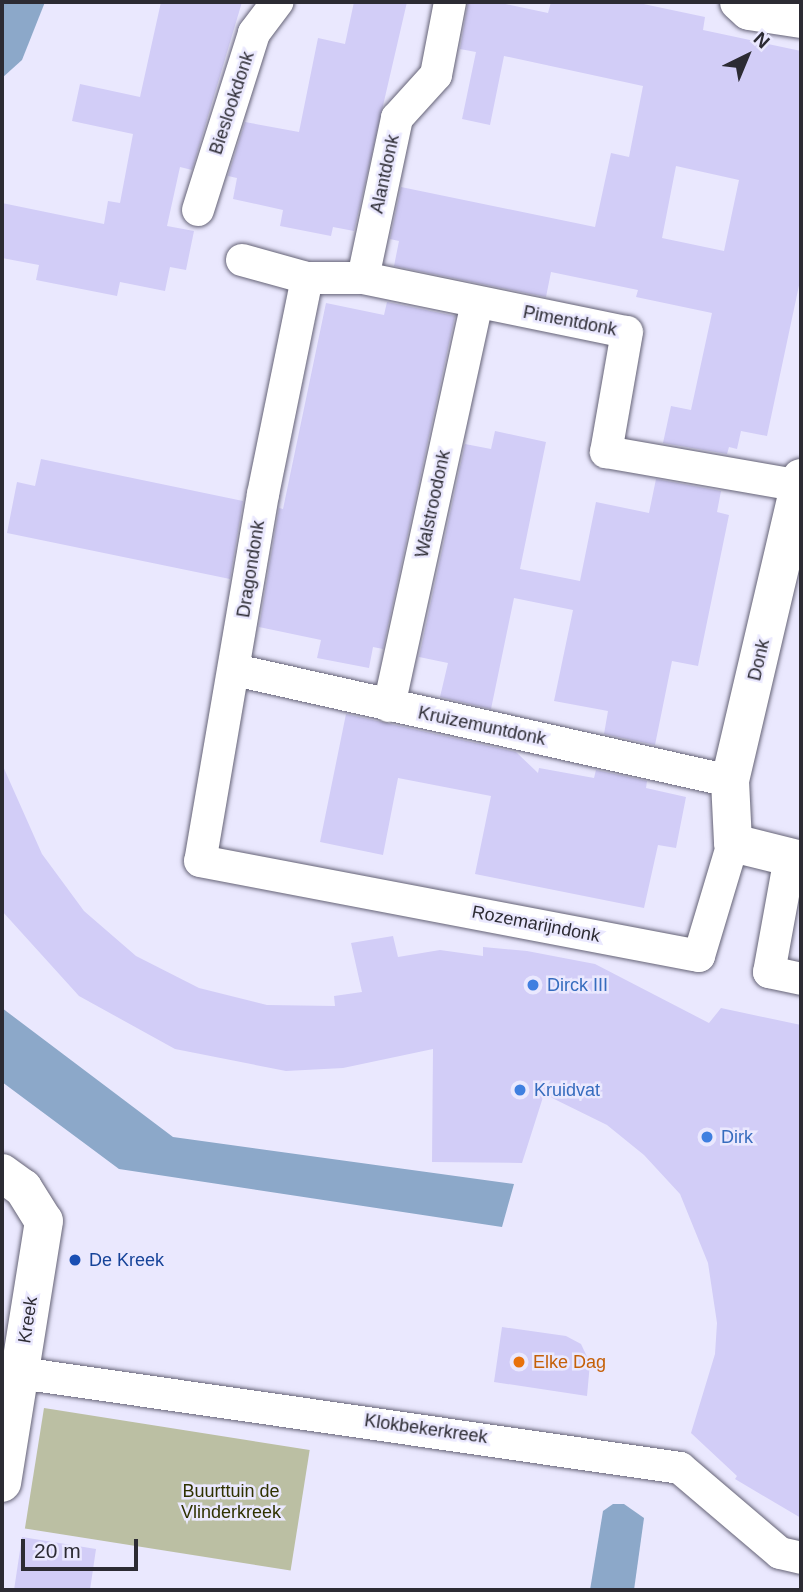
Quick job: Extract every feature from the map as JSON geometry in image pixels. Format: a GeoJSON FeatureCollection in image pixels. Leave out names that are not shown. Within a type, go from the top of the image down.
{"type":"FeatureCollection","features":[{"type":"Feature","properties":{"kind":"street","name":"Bieslookdonk"},"geometry":{"type":"LineString","coordinates":[[198,210],[254,33],[277,2]]}},
{"type":"Feature","properties":{"kind":"street","name":"Alantdonk"},"geometry":{"type":"LineString","coordinates":[[363,278],[397,118],[436,75],[450,2]]}},
{"type":"Feature","properties":{"kind":"street"},"geometry":{"type":"LineString","coordinates":[[738,2],[749,11],[801,19]]}},
{"type":"Feature","properties":{"kind":"street","name":"Pimentdonk"},"geometry":{"type":"LineString","coordinates":[[242,260],[307,278],[363,278],[627,332],[606,452],[801,483]]}},
{"type":"Feature","properties":{"kind":"street","name":"Dragondonk"},"geometry":{"type":"LineString","coordinates":[[200,861],[235,670],[263,494],[307,278]]}},
{"type":"Feature","properties":{"kind":"street","name":"Walstroodonk"},"geometry":{"type":"LineString","coordinates":[[389,706],[477,302]]}},
{"type":"Feature","properties":{"kind":"street","name":"Donk"},"geometry":{"type":"LineString","coordinates":[[733,844],[730,781],[801,483]]}},
{"type":"Feature","properties":{"kind":"street","name":"Kruizemuntdonk"},"geometry":{"type":"LineString","coordinates":[[235,670],[730,781]]}},
{"type":"Feature","properties":{"kind":"street"},"geometry":{"type":"LineString","coordinates":[[733,844],[796,858],[769,972],[801,979]]}},
{"type":"Feature","properties":{"kind":"street","name":"Rozemarijndonk"},"geometry":{"type":"LineString","coordinates":[[200,861],[699,956],[733,844]]}},
{"type":"Feature","properties":{"kind":"street","name":"Kreek"},"geometry":{"type":"LineString","coordinates":[[2,1173],[23,1188],[44,1221],[2,1483]]}},
{"type":"Feature","properties":{"kind":"street","name":"Klokbekerkreek"},"geometry":{"type":"LineString","coordinates":[[20,1373],[680,1468],[780,1553],[801,1558]]}},
{"type":"Feature","properties":{"kind":"green space","name":"Buurttuin de Vlinderkreek"},"geometry":{"type":"Polygon","coordinates":[[[44,1408],[310,1450],[291,1571],[25,1528],[44,1408]]]}},
{"type":"Feature","properties":{"kind":"water"},"geometry":{"type":"Polygon","coordinates":[[[2,2],[45,2],[22,60],[2,78],[2,2]]]}},
{"type":"Feature","properties":{"kind":"water"},"geometry":{"type":"Polygon","coordinates":[[[2,1008],[173,1137],[514,1184],[502,1227],[119,1169],[2,1082],[2,1008]]]}},
{"type":"Feature","properties":{"kind":"water"},"geometry":{"type":"Polygon","coordinates":[[[613,1504],[624,1504],[644,1518],[634,1590],[590,1590],[603,1511],[613,1504]]]}},
{"type":"Feature","properties":{"kind":"building"},"geometry":{"type":"Polygon","coordinates":[[[161,2],[242,2],[192,170],[180,167],[167,226],[194,231],[186,270],[170,267],[165,291],[120,282],[117,296],[36,280],[39,265],[2,258],[2,203],[104,224],[108,201],[120,203],[133,134],[72,121],[80,84],[140,97],[161,2]]]}},
{"type":"Feature","properties":{"kind":"building"},"geometry":{"type":"Polygon","coordinates":[[[354,2],[407,2],[354,231],[333,227],[331,236],[280,226],[283,210],[233,199],[237,178],[228,176],[245,122],[299,132],[318,38],[345,44],[354,2]]]}},
{"type":"Feature","properties":{"kind":"building"},"geometry":{"type":"Polygon","coordinates":[[[468,2],[496,2],[548,13],[551,2],[634,2],[705,17],[703,30],[801,51],[801,276],[767,436],[741,431],[737,449],[729,447],[727,454],[663,443],[671,406],[691,410],[712,313],[636,297],[638,290],[551,272],[546,297],[394,266],[399,241],[390,239],[401,187],[595,227],[611,153],[629,157],[643,86],[504,56],[490,125],[462,119],[476,52],[460,49],[468,2]],[[676,166],[662,238],[724,251],[739,180],[676,166]]]}},
{"type":"Feature","properties":{"kind":"building"},"geometry":{"type":"Polygon","coordinates":[[[387,302],[455,316],[383,649],[373,647],[369,668],[317,658],[321,640],[259,627],[279,508],[283,509],[326,303],[384,315],[387,302]]]}},
{"type":"Feature","properties":{"kind":"building"},"geometry":{"type":"Polygon","coordinates":[[[495,431],[546,442],[520,569],[580,581],[596,502],[649,513],[656,479],[721,491],[717,512],[729,515],[698,666],[672,661],[655,745],[604,734],[608,711],[554,701],[573,610],[514,598],[491,709],[440,697],[448,663],[419,657],[465,444],[491,449],[495,431]]]}},
{"type":"Feature","properties":{"kind":"building"},"geometry":{"type":"Polygon","coordinates":[[[41,459],[243,501],[230,579],[7,533],[17,482],[35,486],[41,459]]]}},
{"type":"Feature","properties":{"kind":"building"},"geometry":{"type":"Polygon","coordinates":[[[346,714],[516,752],[538,773],[539,768],[594,778],[596,770],[647,781],[646,788],[686,797],[676,848],[658,845],[644,908],[475,874],[491,796],[398,778],[383,855],[320,842],[346,714]]]}},
{"type":"Feature","properties":{"kind":"building"},"geometry":{"type":"Polygon","coordinates":[[[2,764],[42,854],[84,911],[136,956],[199,988],[267,1005],[335,1006],[334,996],[362,992],[351,943],[393,936],[398,957],[440,950],[483,956],[483,947],[527,951],[595,964],[709,1023],[721,1008],[801,1025],[801,1518],[735,1479],[737,1476],[691,1433],[715,1354],[717,1323],[708,1263],[680,1194],[644,1155],[607,1125],[544,1094],[522,1163],[432,1162],[433,1049],[343,1068],[286,1071],[175,1049],[79,996],[2,911],[2,764]]]}},
{"type":"Feature","properties":{"kind":"building"},"geometry":{"type":"Polygon","coordinates":[[[502,1327],[566,1336],[581,1344],[590,1363],[587,1396],[494,1382],[502,1327]]]}},
{"type":"Feature","properties":{"kind":"building"},"geometry":{"type":"Polygon","coordinates":[[[22,1537],[96,1549],[90,1590],[14,1590],[22,1537]]]}},
{"type":"Feature","properties":{"kind":"place","name":"Dirck III"},"geometry":{"type":"Point","coordinates":[533,985]}},
{"type":"Feature","properties":{"kind":"place","name":"Kruidvat"},"geometry":{"type":"Point","coordinates":[520,1090]}},
{"type":"Feature","properties":{"kind":"place","name":"Dirk"},"geometry":{"type":"Point","coordinates":[707,1137]}},
{"type":"Feature","properties":{"kind":"place","name":"De Kreek"},"geometry":{"type":"Point","coordinates":[75,1260]}},
{"type":"Feature","properties":{"kind":"place","name":"Elke Dag"},"geometry":{"type":"Point","coordinates":[519,1362]}}]}
